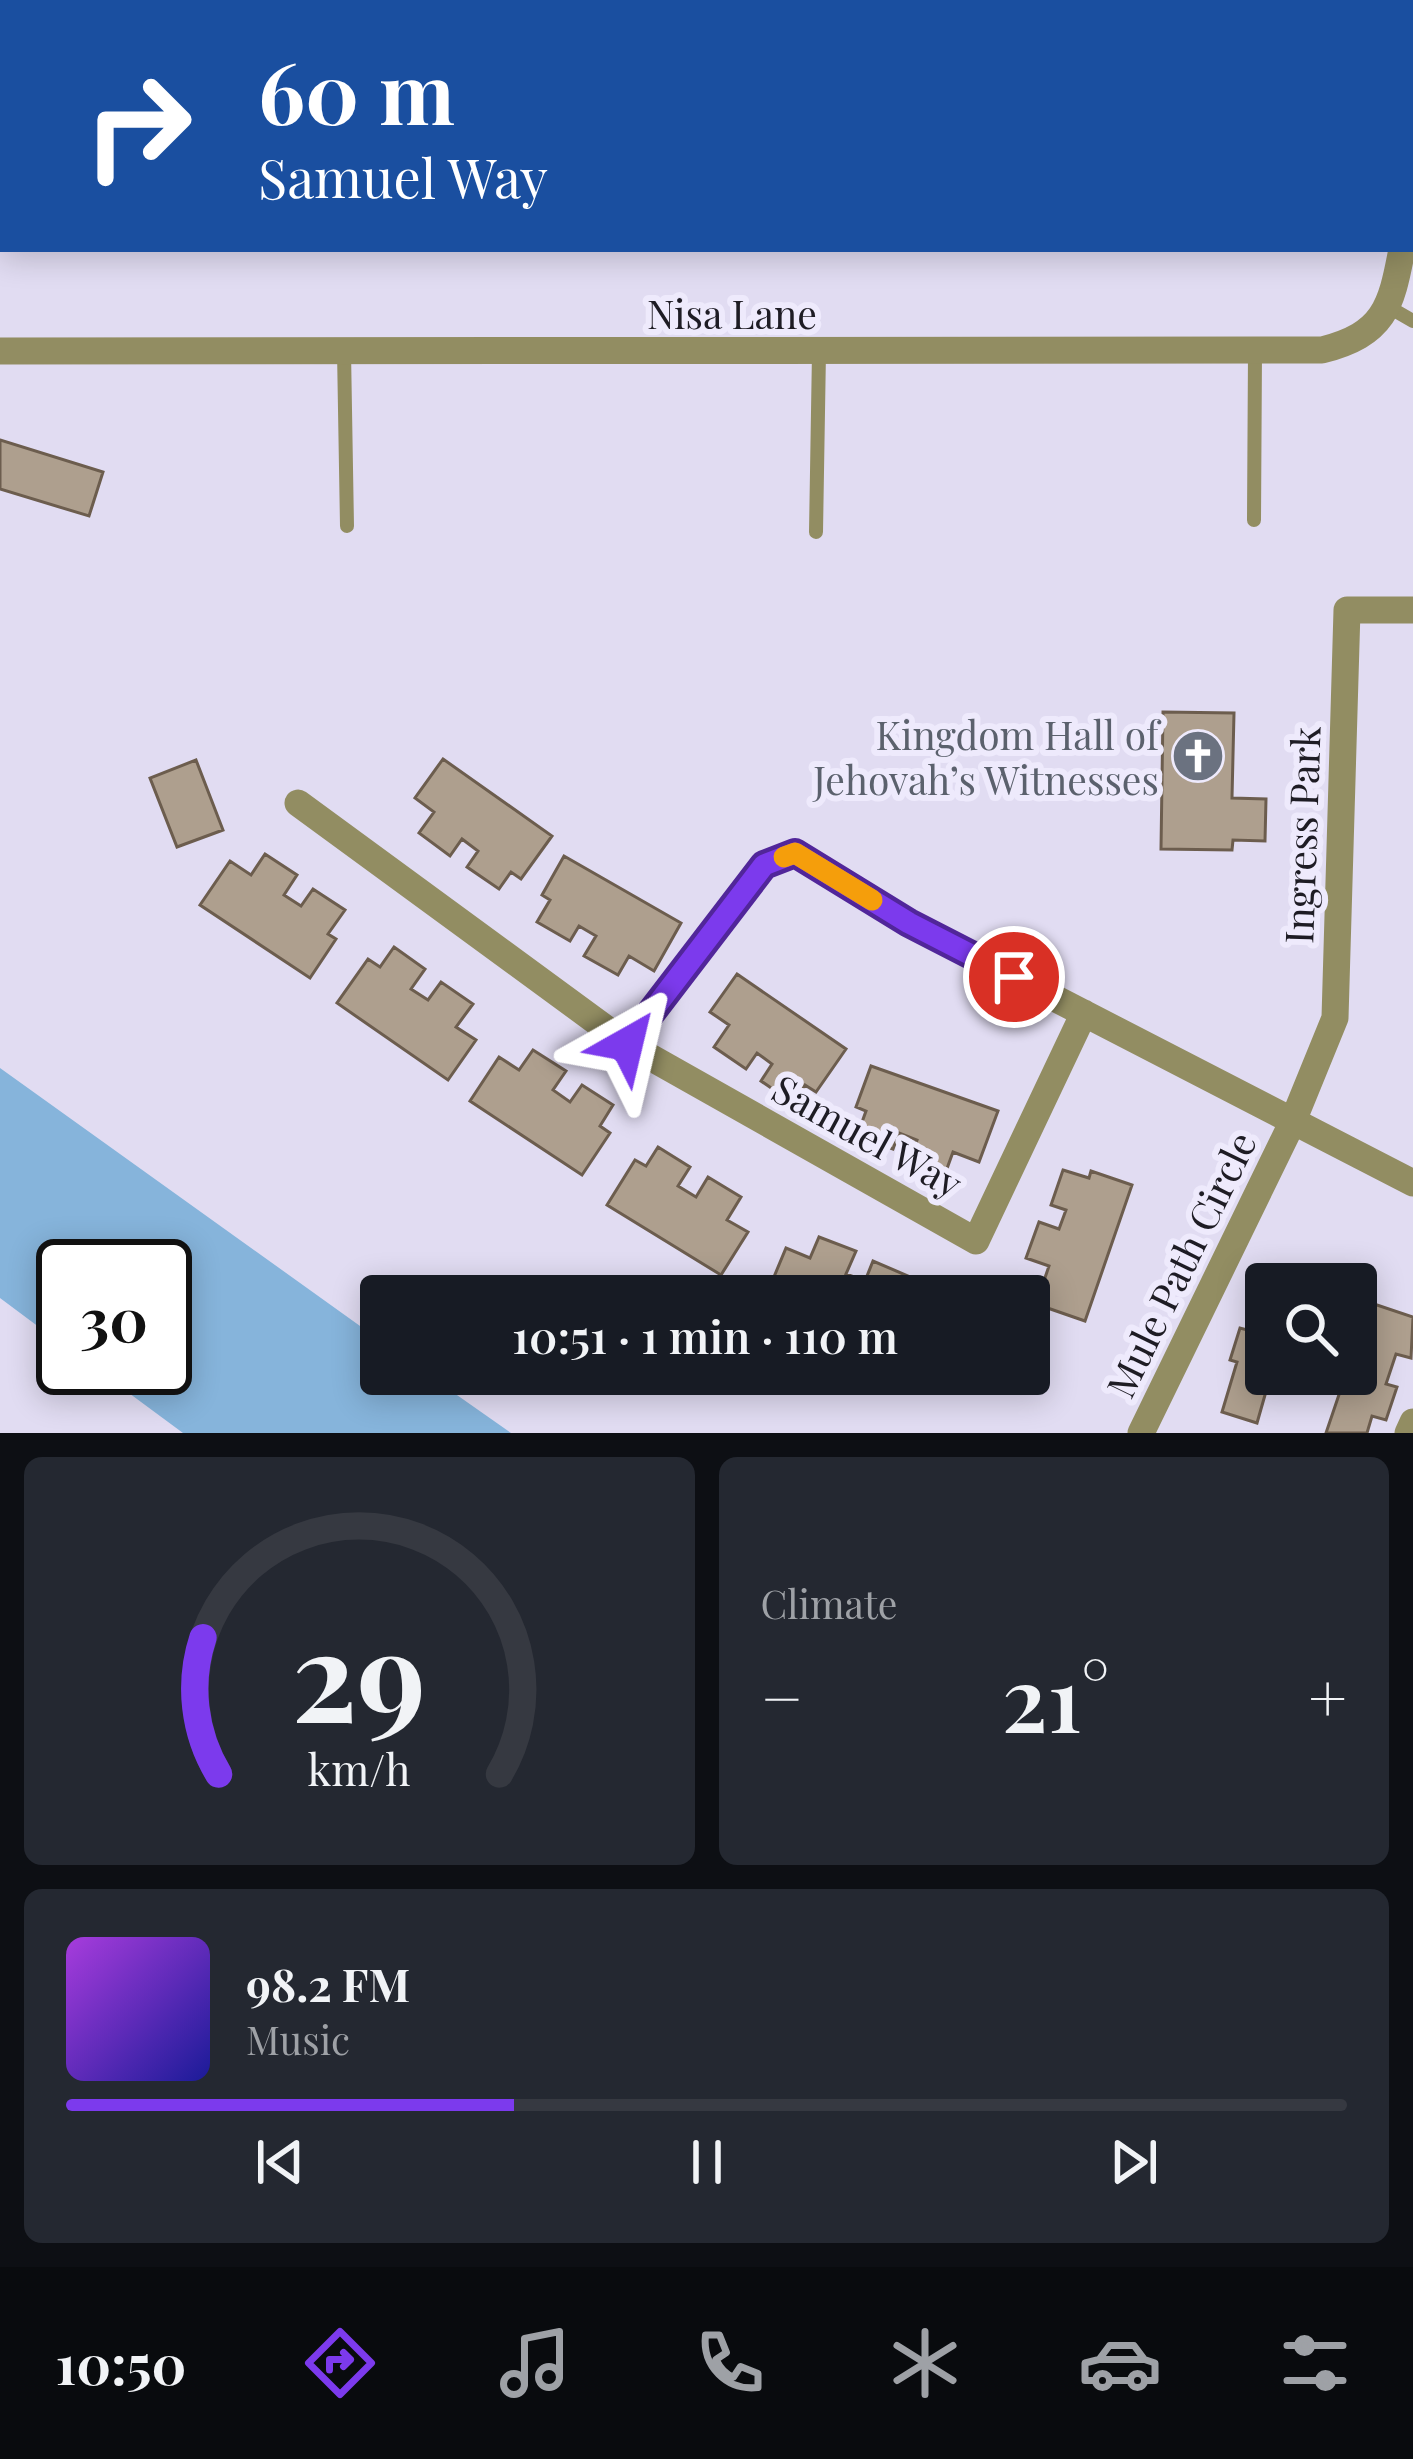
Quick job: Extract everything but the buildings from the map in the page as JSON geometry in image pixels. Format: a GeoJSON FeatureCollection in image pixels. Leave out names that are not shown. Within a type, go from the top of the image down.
{"type":"FeatureCollection","features":[{"type":"Feature","properties":{"kind":"street"},"geometry":{"type":"LineString","coordinates":[[1387,306],[1401,252]]}},
{"type":"Feature","properties":{"kind":"street","name":"Nisa Lane"},"geometry":{"type":"LineString","coordinates":[[0,351],[1322,350],[1354,342],[1379,323],[1387,306]]}},
{"type":"Feature","properties":{"kind":"street","name":"Ingress Park"},"geometry":{"type":"LineString","coordinates":[[1293,1121],[1335,1018],[1347,610],[1413,610]]}},
{"type":"Feature","properties":{"kind":"street","name":"Samuel Way"},"geometry":{"type":"LineString","coordinates":[[298,802],[627,1044],[976,1241],[1084,1013]]}},
{"type":"Feature","properties":{"kind":"street"},"geometry":{"type":"LineString","coordinates":[[627,1044],[764,865],[795,853],[909,923],[1293,1121]]}},
{"type":"Feature","properties":{"kind":"street","name":"Mule Path Circle"},"geometry":{"type":"LineString","coordinates":[[1142,1433],[1293,1121],[1413,1183]]}},
{"type":"Feature","properties":{"kind":"street"},"geometry":{"type":"LineString","coordinates":[[1408,1433],[1413,1422]]}},
{"type":"Feature","properties":{"kind":"lane"},"geometry":{"type":"LineString","coordinates":[[1387,306],[1413,321]]}},
{"type":"Feature","properties":{"kind":"lane"},"geometry":{"type":"LineString","coordinates":[[344,351],[347,526]]}},
{"type":"Feature","properties":{"kind":"lane"},"geometry":{"type":"LineString","coordinates":[[816,532],[819,352]]}},
{"type":"Feature","properties":{"kind":"lane"},"geometry":{"type":"LineString","coordinates":[[1254,520],[1255,352]]}},
{"type":"Feature","properties":{"kind":"water"},"geometry":{"type":"Polygon","coordinates":[[[0,1068],[360,1326],[360,1395],[457,1395],[511,1433],[183,1433],[132,1395],[192,1395],[192,1239],[36,1239],[36,1325],[0,1298],[0,1068]]]}},
{"type":"Feature","properties":{"kind":"slow traffic"},"geometry":{"type":"LineString","coordinates":[[784,857],[795,853],[872,900]]}},
{"type":"Feature","properties":{"kind":"place","name":"Kingdom Hall of Jehovah’s Witnesses"},"geometry":{"type":"Point","coordinates":[1198,756]}},
{"type":"Feature","properties":{"kind":"route"},"geometry":{"type":"LineString","coordinates":[[627,1044],[764,865],[795,853],[909,923],[1014,977]]}}]}
